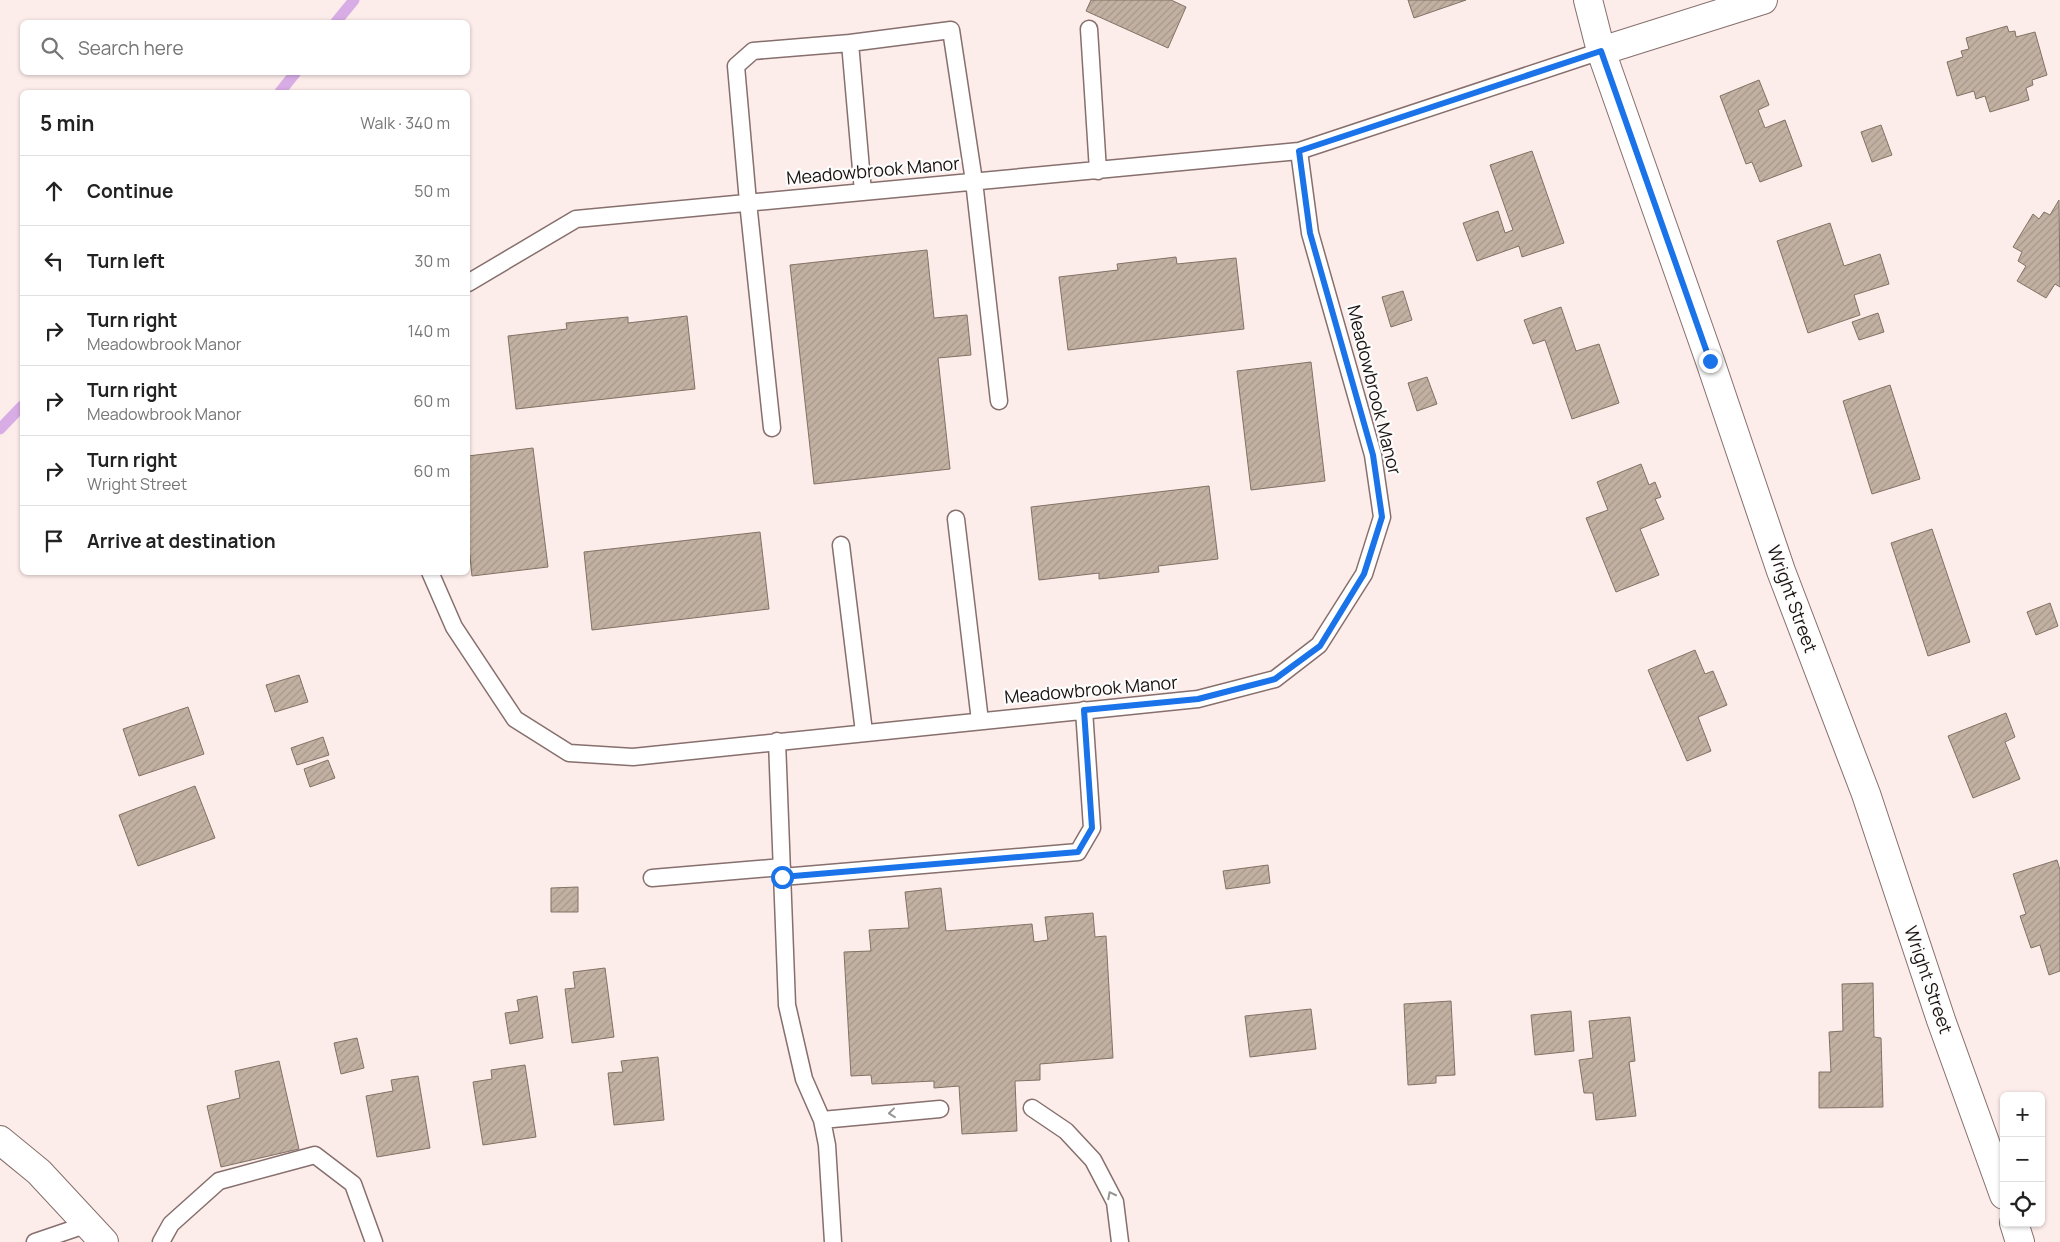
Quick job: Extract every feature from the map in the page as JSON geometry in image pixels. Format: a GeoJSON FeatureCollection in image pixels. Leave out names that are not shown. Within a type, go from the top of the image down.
{"type":"FeatureCollection","features":[{"type":"Feature","properties":{"kind":"street","name":"Wright Street"},"geometry":{"type":"LineString","coordinates":[[1588,0],[1601,51],[1710,361],[1781,571],[1866,794],[1941,1020],[2000,1184]]}},
{"type":"Feature","properties":{"kind":"street"},"geometry":{"type":"LineString","coordinates":[[1601,51],[1763,0]]}},
{"type":"Feature","properties":{"kind":"street"},"geometry":{"type":"LineString","coordinates":[[0,1140],[39,1172],[96,1233]]}},
{"type":"Feature","properties":{"kind":"street"},"geometry":{"type":"LineString","coordinates":[[2015,1227],[2020,1242]]}},
{"type":"Feature","properties":{"kind":"lane"},"geometry":{"type":"LineString","coordinates":[[1089,29],[1098,171]]}},
{"type":"Feature","properties":{"kind":"lane"},"geometry":{"type":"LineString","coordinates":[[772,428],[748,202],[736,66],[753,51],[850,43],[951,30],[974,182],[999,401]]}},
{"type":"Feature","properties":{"kind":"lane"},"geometry":{"type":"LineString","coordinates":[[850,43],[863,192]]}},
{"type":"Feature","properties":{"kind":"lane","name":"Meadowbrook Manor"},"geometry":{"type":"LineString","coordinates":[[470,282],[576,219],[1299,151],[1601,51]]}},
{"type":"Feature","properties":{"kind":"lane","name":"Meadowbrook Manor"},"geometry":{"type":"LineString","coordinates":[[431,575],[454,627],[515,719],[568,753],[633,757],[1198,699],[1275,679],[1320,646],[1364,574],[1382,517],[1373,455],[1310,233],[1299,151]]}},
{"type":"Feature","properties":{"kind":"lane"},"geometry":{"type":"LineString","coordinates":[[956,519],[980,720]]}},
{"type":"Feature","properties":{"kind":"lane"},"geometry":{"type":"LineString","coordinates":[[841,545],[864,732]]}},
{"type":"Feature","properties":{"kind":"lane"},"geometry":{"type":"LineString","coordinates":[[652,878],[782,872],[1078,852],[1092,828],[1084,710]]}},
{"type":"Feature","properties":{"kind":"lane"},"geometry":{"type":"LineString","coordinates":[[777,741],[787,1005],[804,1079],[822,1120],[827,1145],[833,1242]]}},
{"type":"Feature","properties":{"kind":"lane"},"geometry":{"type":"LineString","coordinates":[[1032,1108],[1066,1131],[1092,1160],[1115,1202],[1120,1242]]}},
{"type":"Feature","properties":{"kind":"lane"},"geometry":{"type":"LineString","coordinates":[[822,1120],[940,1109]]}},
{"type":"Feature","properties":{"kind":"lane"},"geometry":{"type":"LineString","coordinates":[[160,1242],[171,1224],[219,1181],[315,1155],[353,1184],[374,1242]]}},
{"type":"Feature","properties":{"kind":"lane"},"geometry":{"type":"LineString","coordinates":[[35,1242],[96,1233]]}},
{"type":"Feature","properties":{"kind":"building"},"geometry":{"type":"Polygon","coordinates":[[[1091,0],[1171,0],[1186,7],[1168,48],[1086,11],[1091,0]]]}},
{"type":"Feature","properties":{"kind":"building"},"geometry":{"type":"Polygon","coordinates":[[[1408,0],[1466,0],[1414,18],[1408,0]]]}},
{"type":"Feature","properties":{"kind":"building"},"geometry":{"type":"Polygon","coordinates":[[[2007,26],[2009,32],[2015,31],[2016,37],[2035,32],[2047,75],[2032,80],[2033,85],[2026,88],[2029,100],[1990,112],[1985,96],[1976,99],[1974,91],[1957,96],[1947,62],[1963,57],[1961,51],[1969,49],[1966,38],[2007,26]]]}},
{"type":"Feature","properties":{"kind":"building"},"geometry":{"type":"Polygon","coordinates":[[[1759,80],[1769,105],[1758,110],[1765,128],[1785,120],[1802,166],[1760,182],[1752,162],[1746,164],[1720,96],[1759,80]]]}},
{"type":"Feature","properties":{"kind":"building"},"geometry":{"type":"Polygon","coordinates":[[[1881,125],[1892,155],[1872,162],[1861,132],[1881,125]]]}},
{"type":"Feature","properties":{"kind":"building"},"geometry":{"type":"Polygon","coordinates":[[[1532,151],[1564,243],[1522,257],[1519,246],[1477,261],[1463,223],[1498,211],[1505,233],[1513,230],[1490,165],[1532,151]]]}},
{"type":"Feature","properties":{"kind":"building"},"geometry":{"type":"Polygon","coordinates":[[[2059,200],[2060,287],[2055,284],[2046,298],[2017,281],[2026,266],[2018,261],[2022,252],[2013,247],[2033,214],[2039,219],[2044,212],[2050,215],[2059,200]]]}},
{"type":"Feature","properties":{"kind":"building"},"geometry":{"type":"Polygon","coordinates":[[[1830,223],[1844,266],[1880,254],[1889,284],[1854,295],[1860,315],[1808,333],[1777,241],[1830,223]]]}},
{"type":"Feature","properties":{"kind":"building"},"geometry":{"type":"Polygon","coordinates":[[[927,250],[934,318],[967,315],[971,355],[938,358],[950,469],[814,484],[790,265],[927,250]]]}},
{"type":"Feature","properties":{"kind":"building"},"geometry":{"type":"Polygon","coordinates":[[[1176,257],[1177,264],[1236,258],[1244,329],[1068,350],[1059,277],[1118,270],[1117,264],[1176,257]]]}},
{"type":"Feature","properties":{"kind":"building"},"geometry":{"type":"Polygon","coordinates":[[[1403,291],[1412,320],[1391,327],[1382,297],[1403,291]]]}},
{"type":"Feature","properties":{"kind":"building"},"geometry":{"type":"Polygon","coordinates":[[[1561,307],[1576,351],[1599,344],[1619,403],[1572,419],[1545,340],[1533,344],[1524,320],[1561,307]]]}},
{"type":"Feature","properties":{"kind":"building"},"geometry":{"type":"Polygon","coordinates":[[[1878,313],[1884,332],[1859,340],[1852,322],[1878,313]]]}},
{"type":"Feature","properties":{"kind":"building"},"geometry":{"type":"Polygon","coordinates":[[[687,316],[695,389],[516,409],[508,336],[567,329],[566,323],[628,317],[628,323],[687,316]]]}},
{"type":"Feature","properties":{"kind":"building"},"geometry":{"type":"Polygon","coordinates":[[[1311,362],[1325,481],[1251,490],[1237,371],[1311,362]]]}},
{"type":"Feature","properties":{"kind":"building"},"geometry":{"type":"Polygon","coordinates":[[[1427,377],[1437,404],[1417,411],[1408,383],[1427,377]]]}},
{"type":"Feature","properties":{"kind":"building"},"geometry":{"type":"Polygon","coordinates":[[[1890,385],[1920,479],[1872,494],[1843,401],[1890,385]]]}},
{"type":"Feature","properties":{"kind":"building"},"geometry":{"type":"Polygon","coordinates":[[[533,448],[548,567],[472,576],[470,556],[470,456],[533,448]]]}},
{"type":"Feature","properties":{"kind":"building"},"geometry":{"type":"Polygon","coordinates":[[[1641,464],[1649,485],[1655,482],[1661,497],[1655,499],[1664,519],[1640,529],[1659,575],[1616,592],[1586,518],[1608,510],[1597,482],[1641,464]]]}},
{"type":"Feature","properties":{"kind":"building"},"geometry":{"type":"Polygon","coordinates":[[[1209,486],[1218,559],[1158,566],[1159,572],[1099,579],[1099,573],[1039,580],[1031,507],[1209,486]]]}},
{"type":"Feature","properties":{"kind":"building"},"geometry":{"type":"Polygon","coordinates":[[[1932,529],[1970,642],[1928,656],[1891,543],[1932,529]]]}},
{"type":"Feature","properties":{"kind":"building"},"geometry":{"type":"Polygon","coordinates":[[[760,532],[769,609],[592,630],[584,552],[760,532]]]}},
{"type":"Feature","properties":{"kind":"building"},"geometry":{"type":"Polygon","coordinates":[[[2050,603],[2058,626],[2036,635],[2027,612],[2050,603]]]}},
{"type":"Feature","properties":{"kind":"building"},"geometry":{"type":"Polygon","coordinates":[[[1695,650],[1705,674],[1713,671],[1727,705],[1698,717],[1711,751],[1687,761],[1648,670],[1695,650]]]}},
{"type":"Feature","properties":{"kind":"building"},"geometry":{"type":"Polygon","coordinates":[[[299,675],[308,702],[275,712],[266,685],[299,675]]]}},
{"type":"Feature","properties":{"kind":"building"},"geometry":{"type":"Polygon","coordinates":[[[188,707],[204,754],[139,776],[123,729],[188,707]]]}},
{"type":"Feature","properties":{"kind":"building"},"geometry":{"type":"Polygon","coordinates":[[[2006,713],[2015,737],[2005,742],[2020,779],[1973,798],[1948,736],[2006,713]]]}},
{"type":"Feature","properties":{"kind":"building"},"geometry":{"type":"Polygon","coordinates":[[[323,737],[329,755],[297,765],[291,748],[323,737]]]}},
{"type":"Feature","properties":{"kind":"building"},"geometry":{"type":"Polygon","coordinates":[[[328,760],[335,778],[310,787],[304,769],[328,760]]]}},
{"type":"Feature","properties":{"kind":"building"},"geometry":{"type":"Polygon","coordinates":[[[195,786],[215,838],[138,866],[119,815],[195,786]]]}},
{"type":"Feature","properties":{"kind":"building"},"geometry":{"type":"Polygon","coordinates":[[[2057,860],[2060,870],[2060,971],[2049,975],[2040,945],[2031,948],[2020,916],[2026,914],[2013,874],[2057,860]]]}},
{"type":"Feature","properties":{"kind":"building"},"geometry":{"type":"Polygon","coordinates":[[[1268,865],[1270,883],[1226,889],[1223,871],[1268,865]]]}},
{"type":"Feature","properties":{"kind":"building"},"geometry":{"type":"Polygon","coordinates":[[[578,887],[578,912],[551,912],[551,888],[578,887]]]}},
{"type":"Feature","properties":{"kind":"building"},"geometry":{"type":"Polygon","coordinates":[[[941,888],[946,931],[1032,924],[1034,942],[1048,940],[1045,917],[1093,913],[1095,937],[1106,936],[1113,1058],[1040,1064],[1040,1080],[1015,1081],[1017,1131],[962,1134],[959,1086],[934,1088],[934,1081],[872,1084],[871,1075],[851,1076],[844,952],[871,951],[869,930],[909,928],[905,892],[941,888]]]}},
{"type":"Feature","properties":{"kind":"building"},"geometry":{"type":"Polygon","coordinates":[[[605,968],[614,1037],[572,1043],[565,989],[575,988],[573,972],[605,968]]]}},
{"type":"Feature","properties":{"kind":"building"},"geometry":{"type":"Polygon","coordinates":[[[1873,983],[1874,1037],[1881,1038],[1883,1107],[1819,1108],[1819,1072],[1831,1072],[1829,1032],[1843,1031],[1842,984],[1873,983]]]}},
{"type":"Feature","properties":{"kind":"building"},"geometry":{"type":"Polygon","coordinates":[[[537,996],[543,1038],[510,1044],[505,1013],[519,1011],[517,1000],[537,996]]]}},
{"type":"Feature","properties":{"kind":"building"},"geometry":{"type":"Polygon","coordinates":[[[1451,1001],[1455,1075],[1436,1076],[1436,1083],[1408,1085],[1404,1004],[1451,1001]]]}},
{"type":"Feature","properties":{"kind":"building"},"geometry":{"type":"Polygon","coordinates":[[[1311,1009],[1316,1049],[1250,1057],[1245,1016],[1311,1009]]]}},
{"type":"Feature","properties":{"kind":"building"},"geometry":{"type":"Polygon","coordinates":[[[1571,1011],[1574,1051],[1535,1055],[1531,1015],[1571,1011]]]}},
{"type":"Feature","properties":{"kind":"building"},"geometry":{"type":"Polygon","coordinates":[[[1630,1017],[1635,1061],[1629,1062],[1636,1116],[1596,1120],[1593,1093],[1584,1093],[1579,1060],[1593,1058],[1589,1021],[1630,1017]]]}},
{"type":"Feature","properties":{"kind":"building"},"geometry":{"type":"Polygon","coordinates":[[[357,1038],[364,1068],[341,1074],[334,1043],[357,1038]]]}},
{"type":"Feature","properties":{"kind":"building"},"geometry":{"type":"Polygon","coordinates":[[[658,1057],[664,1120],[614,1125],[608,1073],[623,1072],[621,1061],[658,1057]]]}},
{"type":"Feature","properties":{"kind":"building"},"geometry":{"type":"Polygon","coordinates":[[[279,1061],[299,1149],[221,1167],[207,1106],[240,1098],[235,1071],[279,1061]]]}},
{"type":"Feature","properties":{"kind":"building"},"geometry":{"type":"Polygon","coordinates":[[[525,1065],[536,1137],[483,1145],[473,1082],[492,1079],[491,1070],[525,1065]]]}},
{"type":"Feature","properties":{"kind":"building"},"geometry":{"type":"Polygon","coordinates":[[[418,1076],[430,1148],[377,1157],[366,1096],[393,1091],[391,1080],[418,1076]]]}},
{"type":"Feature","properties":{"kind":"waterway"},"geometry":{"type":"LineString","coordinates":[[338,20],[354,0]]}},
{"type":"Feature","properties":{"kind":"waterway"},"geometry":{"type":"LineString","coordinates":[[282,90],[294,75]]}},
{"type":"Feature","properties":{"kind":"waterway"},"geometry":{"type":"LineString","coordinates":[[0,429],[20,408]]}},
{"type":"Feature","properties":{"kind":"route"},"geometry":{"type":"LineString","coordinates":[[782,877],[1078,852],[1092,828],[1084,710],[1198,699],[1275,679],[1320,646],[1364,574],[1382,517],[1373,455],[1310,233],[1299,151],[1601,51],[1710,361]]}}]}
